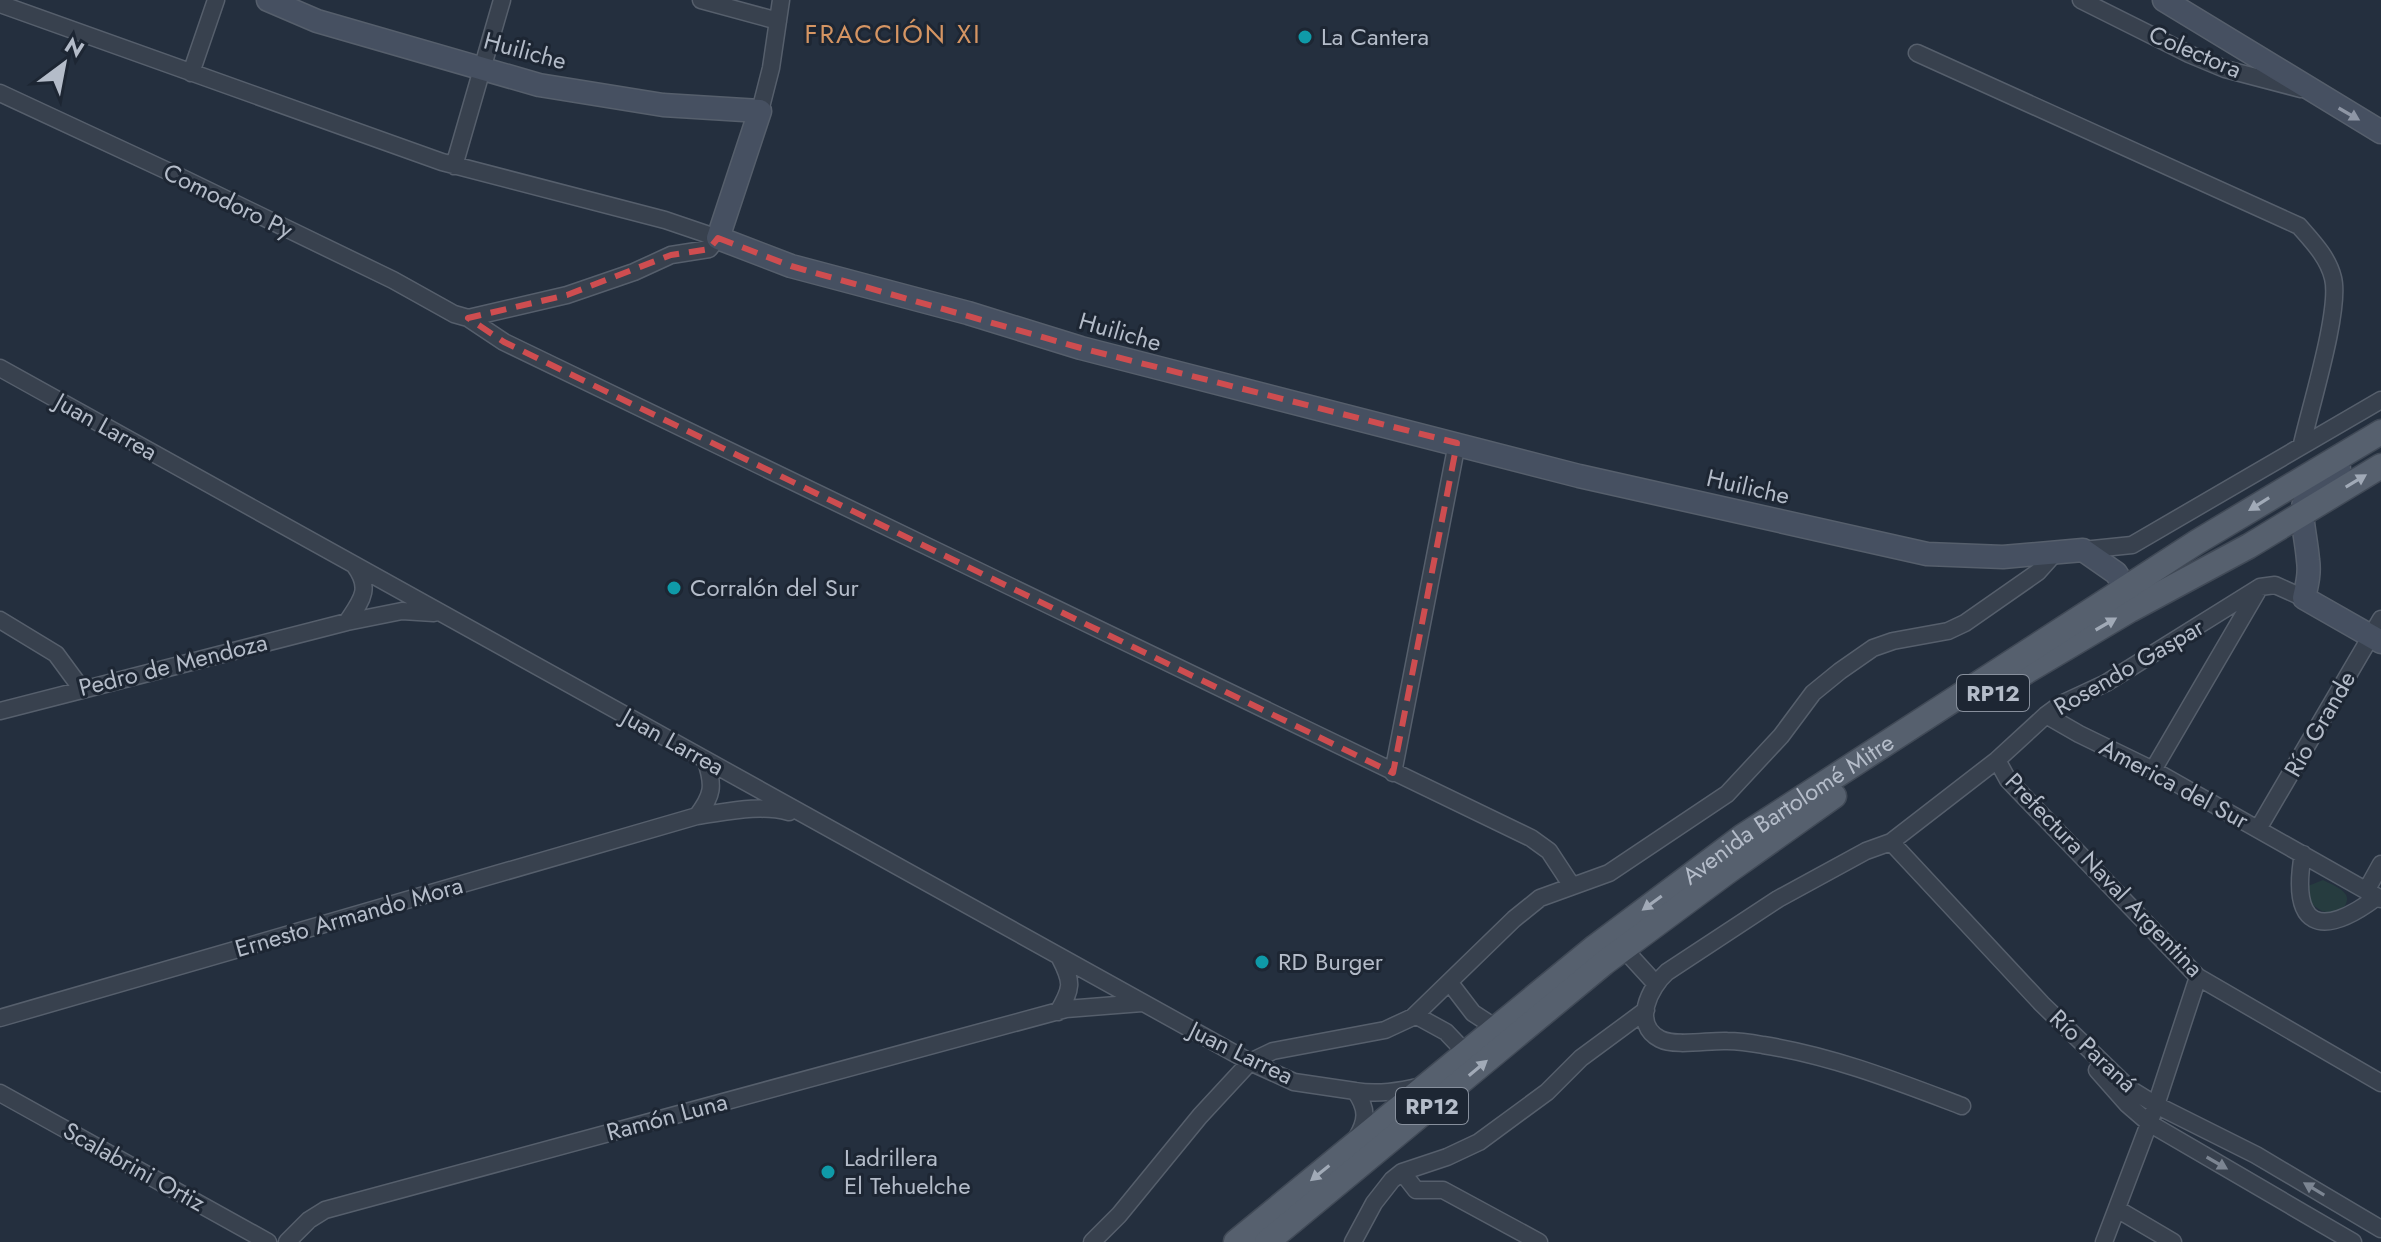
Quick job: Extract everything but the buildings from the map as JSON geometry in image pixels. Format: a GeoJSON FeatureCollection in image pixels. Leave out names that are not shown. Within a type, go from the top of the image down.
{"type":"FeatureCollection","features":[{"type":"Feature","properties":{"kind":"main road","name":"Avenida Bartolomé Mitre"},"geometry":{"type":"LineString","coordinates":[[1236,1242],[1629,920],[1743,836],[2285,487],[2381,432]]}},
{"type":"Feature","properties":{"kind":"main road","name":"Avenida Bartolomé Mitre"},"geometry":{"type":"LineString","coordinates":[[1267,1242],[1623,948],[1838,793],[1971,706],[2130,610],[2206,570],[2381,466]]}},
{"type":"Feature","properties":{"kind":"street"},"geometry":{"type":"LineString","coordinates":[[191,73],[216,0]]}},
{"type":"Feature","properties":{"kind":"street","name":"Huiliche"},"geometry":{"type":"LineString","coordinates":[[268,0],[317,21],[539,85],[663,105],[760,111]]}},
{"type":"Feature","properties":{"kind":"street"},"geometry":{"type":"LineString","coordinates":[[454,166],[502,0]]}},
{"type":"Feature","properties":{"kind":"street"},"geometry":{"type":"LineString","coordinates":[[701,0],[778,21]]}},
{"type":"Feature","properties":{"kind":"street"},"geometry":{"type":"LineString","coordinates":[[461,316],[567,295],[634,272],[671,255],[709,249],[718,238],[760,111],[771,68],[781,0]]}},
{"type":"Feature","properties":{"kind":"street","name":"Colectora"},"geometry":{"type":"LineString","coordinates":[[2081,0],[2225,69],[2312,92]]}},
{"type":"Feature","properties":{"kind":"street"},"geometry":{"type":"LineString","coordinates":[[2164,0],[2381,132]]}},
{"type":"Feature","properties":{"kind":"street"},"geometry":{"type":"LineString","coordinates":[[0,4],[454,166],[665,220],[718,238]]}},
{"type":"Feature","properties":{"kind":"street"},"geometry":{"type":"LineString","coordinates":[[1917,53],[2299,226],[2320,249],[2333,278],[2335,306],[2302,444]]}},
{"type":"Feature","properties":{"kind":"street","name":"Comodoro Py"},"geometry":{"type":"LineString","coordinates":[[0,93],[393,280],[518,349],[1531,838],[1549,851],[1572,886]]}},
{"type":"Feature","properties":{"kind":"street","name":"Huiliche"},"geometry":{"type":"LineString","coordinates":[[718,238],[791,266],[968,313],[1108,356],[1579,476],[1927,554],[2003,557],[2083,550]]}},
{"type":"Feature","properties":{"kind":"street","name":"Juan Larrea"},"geometry":{"type":"LineString","coordinates":[[0,368],[1250,1062],[1294,1082],[1367,1093],[1427,1085]]}},
{"type":"Feature","properties":{"kind":"street"},"geometry":{"type":"LineString","coordinates":[[2083,550],[2132,545],[2381,400]]}},
{"type":"Feature","properties":{"kind":"street"},"geometry":{"type":"LineString","coordinates":[[1393,773],[1457,443]]}},
{"type":"Feature","properties":{"kind":"street"},"geometry":{"type":"LineString","coordinates":[[2304,598],[2309,563],[2301,515],[2304,501],[2313,487],[2381,443]]}},
{"type":"Feature","properties":{"kind":"street"},"geometry":{"type":"LineString","coordinates":[[2083,550],[2116,573],[2127,590]]}},
{"type":"Feature","properties":{"kind":"street"},"geometry":{"type":"LineString","coordinates":[[1092,1242],[1119,1215],[1200,1116],[1250,1062],[1273,1051],[1385,1030],[1415,1015],[1530,905],[1559,889],[1609,873],[1727,794],[1781,736],[1813,693],[1851,663],[1873,648],[1893,641],[1948,631],[1965,623],[2038,572],[2056,552]]}},
{"type":"Feature","properties":{"kind":"street"},"geometry":{"type":"LineString","coordinates":[[347,622],[364,594],[364,578],[355,565]]}},
{"type":"Feature","properties":{"kind":"street"},"geometry":{"type":"LineString","coordinates":[[2153,770],[2260,587],[2275,585],[2378,633]]}},
{"type":"Feature","properties":{"kind":"street","name":"Rosendo Gaspar"},"geometry":{"type":"LineString","coordinates":[[1655,983],[1778,899],[1866,851],[1891,842],[1997,760],[2061,704],[2106,683],[2260,587]]}},
{"type":"Feature","properties":{"kind":"street","name":"Pedro de Mendoza"},"geometry":{"type":"LineString","coordinates":[[0,711],[347,622],[402,611],[440,613]]}},
{"type":"Feature","properties":{"kind":"street"},"geometry":{"type":"LineString","coordinates":[[0,620],[56,654],[81,688]]}},
{"type":"Feature","properties":{"kind":"street","name":"Río Grande"},"geometry":{"type":"LineString","coordinates":[[2258,829],[2378,633]]}},
{"type":"Feature","properties":{"kind":"street","name":"America del Sur"},"geometry":{"type":"LineString","coordinates":[[2046,715],[2153,770],[2375,895]]}},
{"type":"Feature","properties":{"kind":"street","name":"Prefectura Naval Argentina"},"geometry":{"type":"LineString","coordinates":[[1997,760],[2008,780],[2198,977],[2381,1083]]}},
{"type":"Feature","properties":{"kind":"street"},"geometry":{"type":"LineString","coordinates":[[697,816],[708,801],[712,782],[706,761]]}},
{"type":"Feature","properties":{"kind":"street","name":"Ernesto Armando Mora"},"geometry":{"type":"LineString","coordinates":[[0,1018],[697,816],[776,808],[805,816]]}},
{"type":"Feature","properties":{"kind":"street","name":"Río Paraná"},"geometry":{"type":"LineString","coordinates":[[1891,842],[2042,1004],[2130,1089],[2256,1155],[2381,1229]]}},
{"type":"Feature","properties":{"kind":"street"},"geometry":{"type":"LineString","coordinates":[[2303,854],[2299,895],[2305,912],[2330,923],[2355,911],[2375,895],[2381,864]]}},
{"type":"Feature","properties":{"kind":"street"},"geometry":{"type":"LineString","coordinates":[[1623,948],[1655,983],[1648,993],[1646,1010],[1652,1033],[1662,1041],[1726,1041],[1811,1053],[1962,1106]]}},
{"type":"Feature","properties":{"kind":"street"},"geometry":{"type":"LineString","coordinates":[[1058,1012],[1069,994],[1070,977],[1060,957]]}},
{"type":"Feature","properties":{"kind":"street"},"geometry":{"type":"LineString","coordinates":[[2104,1242],[2156,1105],[2198,977]]}},
{"type":"Feature","properties":{"kind":"street"},"geometry":{"type":"LineString","coordinates":[[1450,983],[1473,1013],[1496,1028]]}},
{"type":"Feature","properties":{"kind":"street","name":"Ramón Luna"},"geometry":{"type":"LineString","coordinates":[[287,1242],[309,1220],[325,1210],[1058,1012],[1143,1003]]}},
{"type":"Feature","properties":{"kind":"street"},"geometry":{"type":"LineString","coordinates":[[2042,1004],[2113,1088],[2149,1123],[2353,1242]]}},
{"type":"Feature","properties":{"kind":"street"},"geometry":{"type":"LineString","coordinates":[[1353,1242],[1383,1190],[1402,1172],[1479,1142],[1547,1092],[1581,1058],[1646,1010]]}},
{"type":"Feature","properties":{"kind":"street"},"geometry":{"type":"LineString","coordinates":[[1415,1015],[1446,1032],[1466,1053]]}},
{"type":"Feature","properties":{"kind":"street"},"geometry":{"type":"LineString","coordinates":[[1350,1149],[1364,1126],[1367,1114],[1355,1091]]}},
{"type":"Feature","properties":{"kind":"street","name":"Scalabrini Ortiz"},"geometry":{"type":"LineString","coordinates":[[0,1093],[268,1242]]}},
{"type":"Feature","properties":{"kind":"street"},"geometry":{"type":"LineString","coordinates":[[1402,1172],[1416,1190],[1443,1190],[1539,1242]]}},
{"type":"Feature","properties":{"kind":"street"},"geometry":{"type":"LineString","coordinates":[[2117,1209],[2173,1242]]}},
{"type":"Feature","properties":{"kind":"highlighted area"},"geometry":{"type":"Polygon","coordinates":[[[718,238],[791,266],[1081,348],[1457,443],[1393,773],[504,342],[468,318],[567,295],[671,255],[709,249],[718,238]]]}},
{"type":"Feature","properties":{"kind":"green space"},"geometry":{"type":"Polygon","coordinates":[[[2323,880],[2345,893],[2347,898],[2337,915],[2322,911],[2305,900],[2308,886],[2323,880]]]}},
{"type":"Feature","properties":{"kind":"place","name":"La Cantera"},"geometry":{"type":"Point","coordinates":[1305,37]}},
{"type":"Feature","properties":{"kind":"place","name":"Corralón del Sur"},"geometry":{"type":"Point","coordinates":[674,588]}},
{"type":"Feature","properties":{"kind":"place","name":"RD Burger"},"geometry":{"type":"Point","coordinates":[1262,962]}},
{"type":"Feature","properties":{"kind":"place","name":"Ladrillera El Tehuelche"},"geometry":{"type":"Point","coordinates":[828,1172]}},
{"type":"Feature","properties":{"kind":"district","name":"FRACCIÓN XI"},"geometry":{"type":"Point","coordinates":[893,34]}}]}
